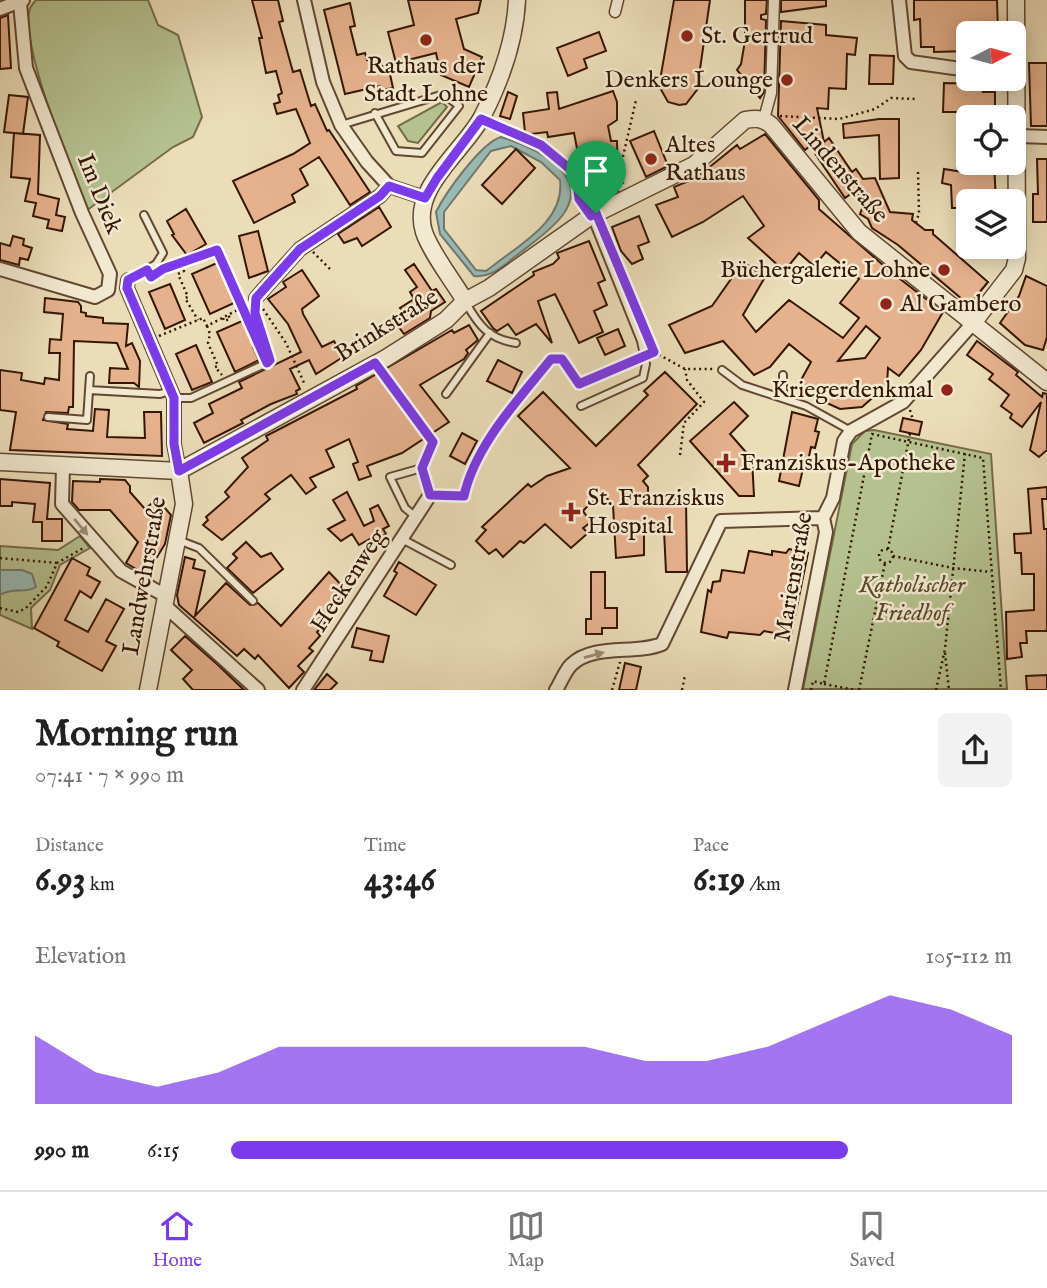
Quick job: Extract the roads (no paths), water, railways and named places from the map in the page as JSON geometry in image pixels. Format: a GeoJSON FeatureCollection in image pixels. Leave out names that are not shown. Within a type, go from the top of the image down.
{"type":"FeatureCollection","features":[{"type":"Feature","properties":{"kind":"street"},"geometry":{"type":"LineString","coordinates":[[304,0],[323,82],[341,125],[367,162],[389,186],[425,198]]}},
{"type":"Feature","properties":{"kind":"street"},"geometry":{"type":"LineString","coordinates":[[465,301],[424,233],[422,210],[425,198],[437,178],[481,119],[502,73],[515,27],[517,0]]}},
{"type":"Feature","properties":{"kind":"street"},"geometry":{"type":"LineString","coordinates":[[615,12],[618,0]]}},
{"type":"Feature","properties":{"kind":"street"},"geometry":{"type":"LineString","coordinates":[[764,119],[771,93],[774,0]]}},
{"type":"Feature","properties":{"kind":"street"},"geometry":{"type":"LineString","coordinates":[[899,0],[905,56],[911,62],[956,68]]}},
{"type":"Feature","properties":{"kind":"street"},"geometry":{"type":"LineString","coordinates":[[1016,0],[1016,21]]}},
{"type":"Feature","properties":{"kind":"street"},"geometry":{"type":"LineString","coordinates":[[0,9],[22,2]]}},
{"type":"Feature","properties":{"kind":"street","name":"Im Diek"},"geometry":{"type":"LineString","coordinates":[[22,2],[26,68],[82,213],[110,274],[108,290]]}},
{"type":"Feature","properties":{"kind":"street","name":"Brinkstraße"},"geometry":{"type":"LineString","coordinates":[[179,471],[375,363],[446,320],[465,301],[489,288],[591,216],[694,165],[745,120],[764,119]]}},
{"type":"Feature","properties":{"kind":"street","name":"Lindenstraße"},"geometry":{"type":"LineString","coordinates":[[764,119],[859,232],[1047,382]]}},
{"type":"Feature","properties":{"kind":"street"},"geometry":{"type":"LineString","coordinates":[[1026,136],[1047,137]]}},
{"type":"Feature","properties":{"kind":"street"},"geometry":{"type":"LineString","coordinates":[[851,431],[903,401],[973,323],[1014,270],[1017,258],[1018,175]]}},
{"type":"Feature","properties":{"kind":"street"},"geometry":{"type":"LineString","coordinates":[[256,298],[306,245],[380,196],[389,186]]}},
{"type":"Feature","properties":{"kind":"street"},"geometry":{"type":"LineString","coordinates":[[0,269],[95,297],[108,290]]}},
{"type":"Feature","properties":{"kind":"street"},"geometry":{"type":"LineString","coordinates":[[0,462],[179,471],[174,444],[173,394],[127,284]]}},
{"type":"Feature","properties":{"kind":"street","name":"Marienstraße"},"geometry":{"type":"LineString","coordinates":[[795,690],[826,532],[823,518],[833,498],[844,441],[851,431]]}},
{"type":"Feature","properties":{"kind":"street"},"geometry":{"type":"LineString","coordinates":[[63,466],[62,504],[94,542],[121,571],[165,600],[258,690]]}},
{"type":"Feature","properties":{"kind":"street","name":"Landwehrstraße"},"geometry":{"type":"LineString","coordinates":[[148,690],[184,504],[179,471]]}},
{"type":"Feature","properties":{"kind":"street","name":"Heckenweg"},"geometry":{"type":"LineString","coordinates":[[303,690],[430,495]]}},
{"type":"Feature","properties":{"kind":"street"},"geometry":{"type":"LineString","coordinates":[[556,690],[571,665],[600,652],[648,650],[662,643],[721,521],[823,518]]}},
{"type":"Feature","properties":{"kind":"lane"},"geometry":{"type":"LineString","coordinates":[[341,125],[375,113],[444,94],[459,106],[422,153],[396,151],[375,113]]}},
{"type":"Feature","properties":{"kind":"lane"},"geometry":{"type":"LineString","coordinates":[[481,119],[553,153],[576,174],[579,199],[591,216],[646,356],[643,378],[581,406]]}},
{"type":"Feature","properties":{"kind":"lane"},"geometry":{"type":"LineString","coordinates":[[108,290],[127,284],[147,270],[163,253],[144,215]]}},
{"type":"Feature","properties":{"kind":"lane"},"geometry":{"type":"LineString","coordinates":[[465,301],[476,321],[498,341],[516,343]]}},
{"type":"Feature","properties":{"kind":"lane"},"geometry":{"type":"LineString","coordinates":[[446,394],[490,333]]}},
{"type":"Feature","properties":{"kind":"lane"},"geometry":{"type":"LineString","coordinates":[[89,390],[173,394],[191,398],[267,363]]}},
{"type":"Feature","properties":{"kind":"lane"},"geometry":{"type":"LineString","coordinates":[[722,370],[742,385],[806,406],[851,431]]}},
{"type":"Feature","properties":{"kind":"lane"},"geometry":{"type":"LineString","coordinates":[[783,375],[783,398]]}},
{"type":"Feature","properties":{"kind":"lane"},"geometry":{"type":"LineString","coordinates":[[48,417],[87,420],[90,376]]}},
{"type":"Feature","properties":{"kind":"lane"},"geometry":{"type":"LineString","coordinates":[[416,517],[405,508],[390,477],[422,468]]}},
{"type":"Feature","properties":{"kind":"lane"},"geometry":{"type":"LineString","coordinates":[[176,539],[199,548],[253,601]]}},
{"type":"Feature","properties":{"kind":"lane"},"geometry":{"type":"LineString","coordinates":[[401,539],[451,565]]}},
{"type":"Feature","properties":{"kind":"water"},"geometry":{"type":"Polygon","coordinates":[[[501,137],[529,148],[556,164],[570,187],[570,201],[562,216],[552,226],[505,265],[487,275],[474,276],[440,234],[436,212],[465,169],[493,141],[501,137]],[[511,146],[491,151],[444,212],[444,229],[476,270],[486,271],[529,239],[549,219],[560,194],[560,180],[541,162],[511,146]]]}},
{"type":"Feature","properties":{"kind":"water"},"geometry":{"type":"Polygon","coordinates":[[[0,570],[22,570],[32,574],[36,587],[0,595],[0,570]]]}},
{"type":"Feature","properties":{"kind":"place","name":"St. Gertrud"},"geometry":{"type":"Point","coordinates":[687,36]}},
{"type":"Feature","properties":{"kind":"place","name":"Rathaus der Stadt Lohne"},"geometry":{"type":"Point","coordinates":[426,40]}},
{"type":"Feature","properties":{"kind":"place","name":"Denkers Lounge"},"geometry":{"type":"Point","coordinates":[787,80]}},
{"type":"Feature","properties":{"kind":"place","name":"Altes Rathaus"},"geometry":{"type":"Point","coordinates":[651,159]}},
{"type":"Feature","properties":{"kind":"place","name":"Büchergalerie Lohne"},"geometry":{"type":"Point","coordinates":[944,270]}},
{"type":"Feature","properties":{"kind":"place","name":"Al Gambero"},"geometry":{"type":"Point","coordinates":[886,304]}},
{"type":"Feature","properties":{"kind":"place","name":"Kriegerdenkmal"},"geometry":{"type":"Point","coordinates":[947,390]}},
{"type":"Feature","properties":{"kind":"place","name":"Franziskus-Apotheke"},"geometry":{"type":"Point","coordinates":[726,463]}},
{"type":"Feature","properties":{"kind":"place","name":"St. Franziskus Hospital"},"geometry":{"type":"Point","coordinates":[571,512]}},
{"type":"Feature","properties":{"kind":"park label","name":"Katholischer Friedhof"},"geometry":{"type":"Point","coordinates":[912,599]}}]}
